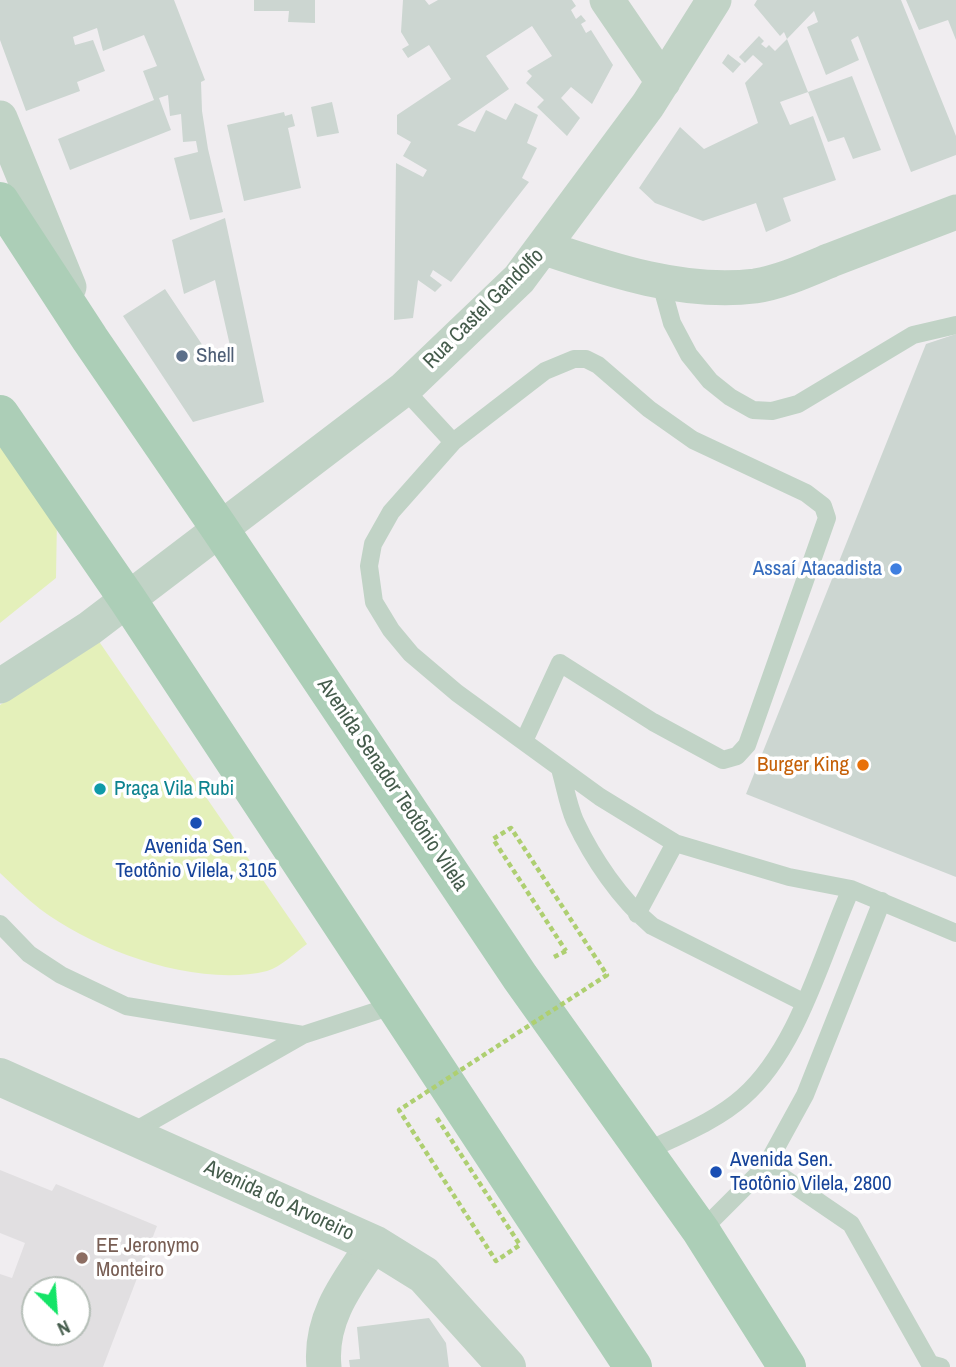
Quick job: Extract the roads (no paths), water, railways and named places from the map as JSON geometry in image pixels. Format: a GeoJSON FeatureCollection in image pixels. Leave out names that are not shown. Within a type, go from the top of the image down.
{"type":"FeatureCollection","features":[{"type":"Feature","properties":{"kind":"main road","name":"Avenida Senador Teotônio Vilela"},"geometry":{"type":"LineString","coordinates":[[0,201],[520,977],[701,1231],[788,1367]]}},
{"type":"Feature","properties":{"kind":"main road"},"geometry":{"type":"LineString","coordinates":[[0,414],[128,600],[633,1367]]}},
{"type":"Feature","properties":{"kind":"street"},"geometry":{"type":"LineString","coordinates":[[607,0],[663,82]]}},
{"type":"Feature","properties":{"kind":"street","name":"Rua Castel Gandolfo"},"geometry":{"type":"LineString","coordinates":[[0,686],[128,600],[404,389],[519,279],[545,248],[663,82],[714,0]]}},
{"type":"Feature","properties":{"kind":"street"},"geometry":{"type":"LineString","coordinates":[[0,118],[90,339]]}},
{"type":"Feature","properties":{"kind":"street"},"geometry":{"type":"LineString","coordinates":[[545,248],[606,268],[660,279],[729,288],[758,285],[792,275],[956,212]]}},
{"type":"Feature","properties":{"kind":"street","name":"Avenida do Arvoreiro"},"geometry":{"type":"LineString","coordinates":[[0,1053],[131,1133]]}},
{"type":"Feature","properties":{"kind":"street","name":"Avenida do Arvoreiro"},"geometry":{"type":"LineString","coordinates":[[0,1077],[131,1133],[374,1244],[424,1275],[507,1367]]}},
{"type":"Feature","properties":{"kind":"street"},"geometry":{"type":"LineString","coordinates":[[324,1367],[322,1349],[330,1316],[341,1292],[374,1244]]}},
{"type":"Feature","properties":{"kind":"lane"},"geometry":{"type":"LineString","coordinates":[[660,279],[671,323],[689,355],[710,380],[730,397],[753,410],[772,411],[798,404],[913,335],[956,325]]}},
{"type":"Feature","properties":{"kind":"lane"},"geometry":{"type":"LineString","coordinates":[[524,741],[560,663],[653,722],[723,760],[737,756],[747,745],[827,518],[823,506],[806,493],[693,440],[649,409],[614,377],[586,359],[574,359],[545,371],[453,442],[391,512],[373,544],[369,566],[374,602],[391,630],[411,654],[457,693],[600,797],[675,843],[789,877],[851,889],[956,933]]}},
{"type":"Feature","properties":{"kind":"lane"},"geometry":{"type":"LineString","coordinates":[[404,389],[453,442]]}},
{"type":"Feature","properties":{"kind":"lane"},"geometry":{"type":"LineString","coordinates":[[560,769],[575,820],[603,868],[637,914],[652,926],[803,1002]]}},
{"type":"Feature","properties":{"kind":"lane"},"geometry":{"type":"LineString","coordinates":[[637,914],[675,843]]}},
{"type":"Feature","properties":{"kind":"lane"},"geometry":{"type":"LineString","coordinates":[[645,1152],[703,1124],[743,1098],[782,1048],[851,889]]}},
{"type":"Feature","properties":{"kind":"lane"},"geometry":{"type":"LineString","coordinates":[[701,1231],[766,1166],[805,1096],[882,901]]}},
{"type":"Feature","properties":{"kind":"lane"},"geometry":{"type":"LineString","coordinates":[[0,924],[29,954],[50,968],[126,1006],[303,1035]]}},
{"type":"Feature","properties":{"kind":"lane"},"geometry":{"type":"LineString","coordinates":[[131,1133],[303,1035],[395,1005]]}},
{"type":"Feature","properties":{"kind":"lane"},"geometry":{"type":"LineString","coordinates":[[766,1166],[851,1224],[930,1364],[941,1367]]}},
{"type":"Feature","properties":{"kind":"place","name":"Shell"},"geometry":{"type":"Point","coordinates":[182,356]}},
{"type":"Feature","properties":{"kind":"place","name":"Assaí Atacadista"},"geometry":{"type":"Point","coordinates":[896,569]}},
{"type":"Feature","properties":{"kind":"place","name":"Burger King"},"geometry":{"type":"Point","coordinates":[863,765]}},
{"type":"Feature","properties":{"kind":"place","name":"Praça Vila Rubi"},"geometry":{"type":"Point","coordinates":[100,789]}},
{"type":"Feature","properties":{"kind":"place","name":"Avenida Sen. Teotônio Vilela, 3105"},"geometry":{"type":"Point","coordinates":[196,823]}},
{"type":"Feature","properties":{"kind":"place","name":"Avenida Sen. Teotônio Vilela, 2800"},"geometry":{"type":"Point","coordinates":[716,1172]}},
{"type":"Feature","properties":{"kind":"place","name":"EE Jeronymo Monteiro"},"geometry":{"type":"Point","coordinates":[82,1258]}}]}
